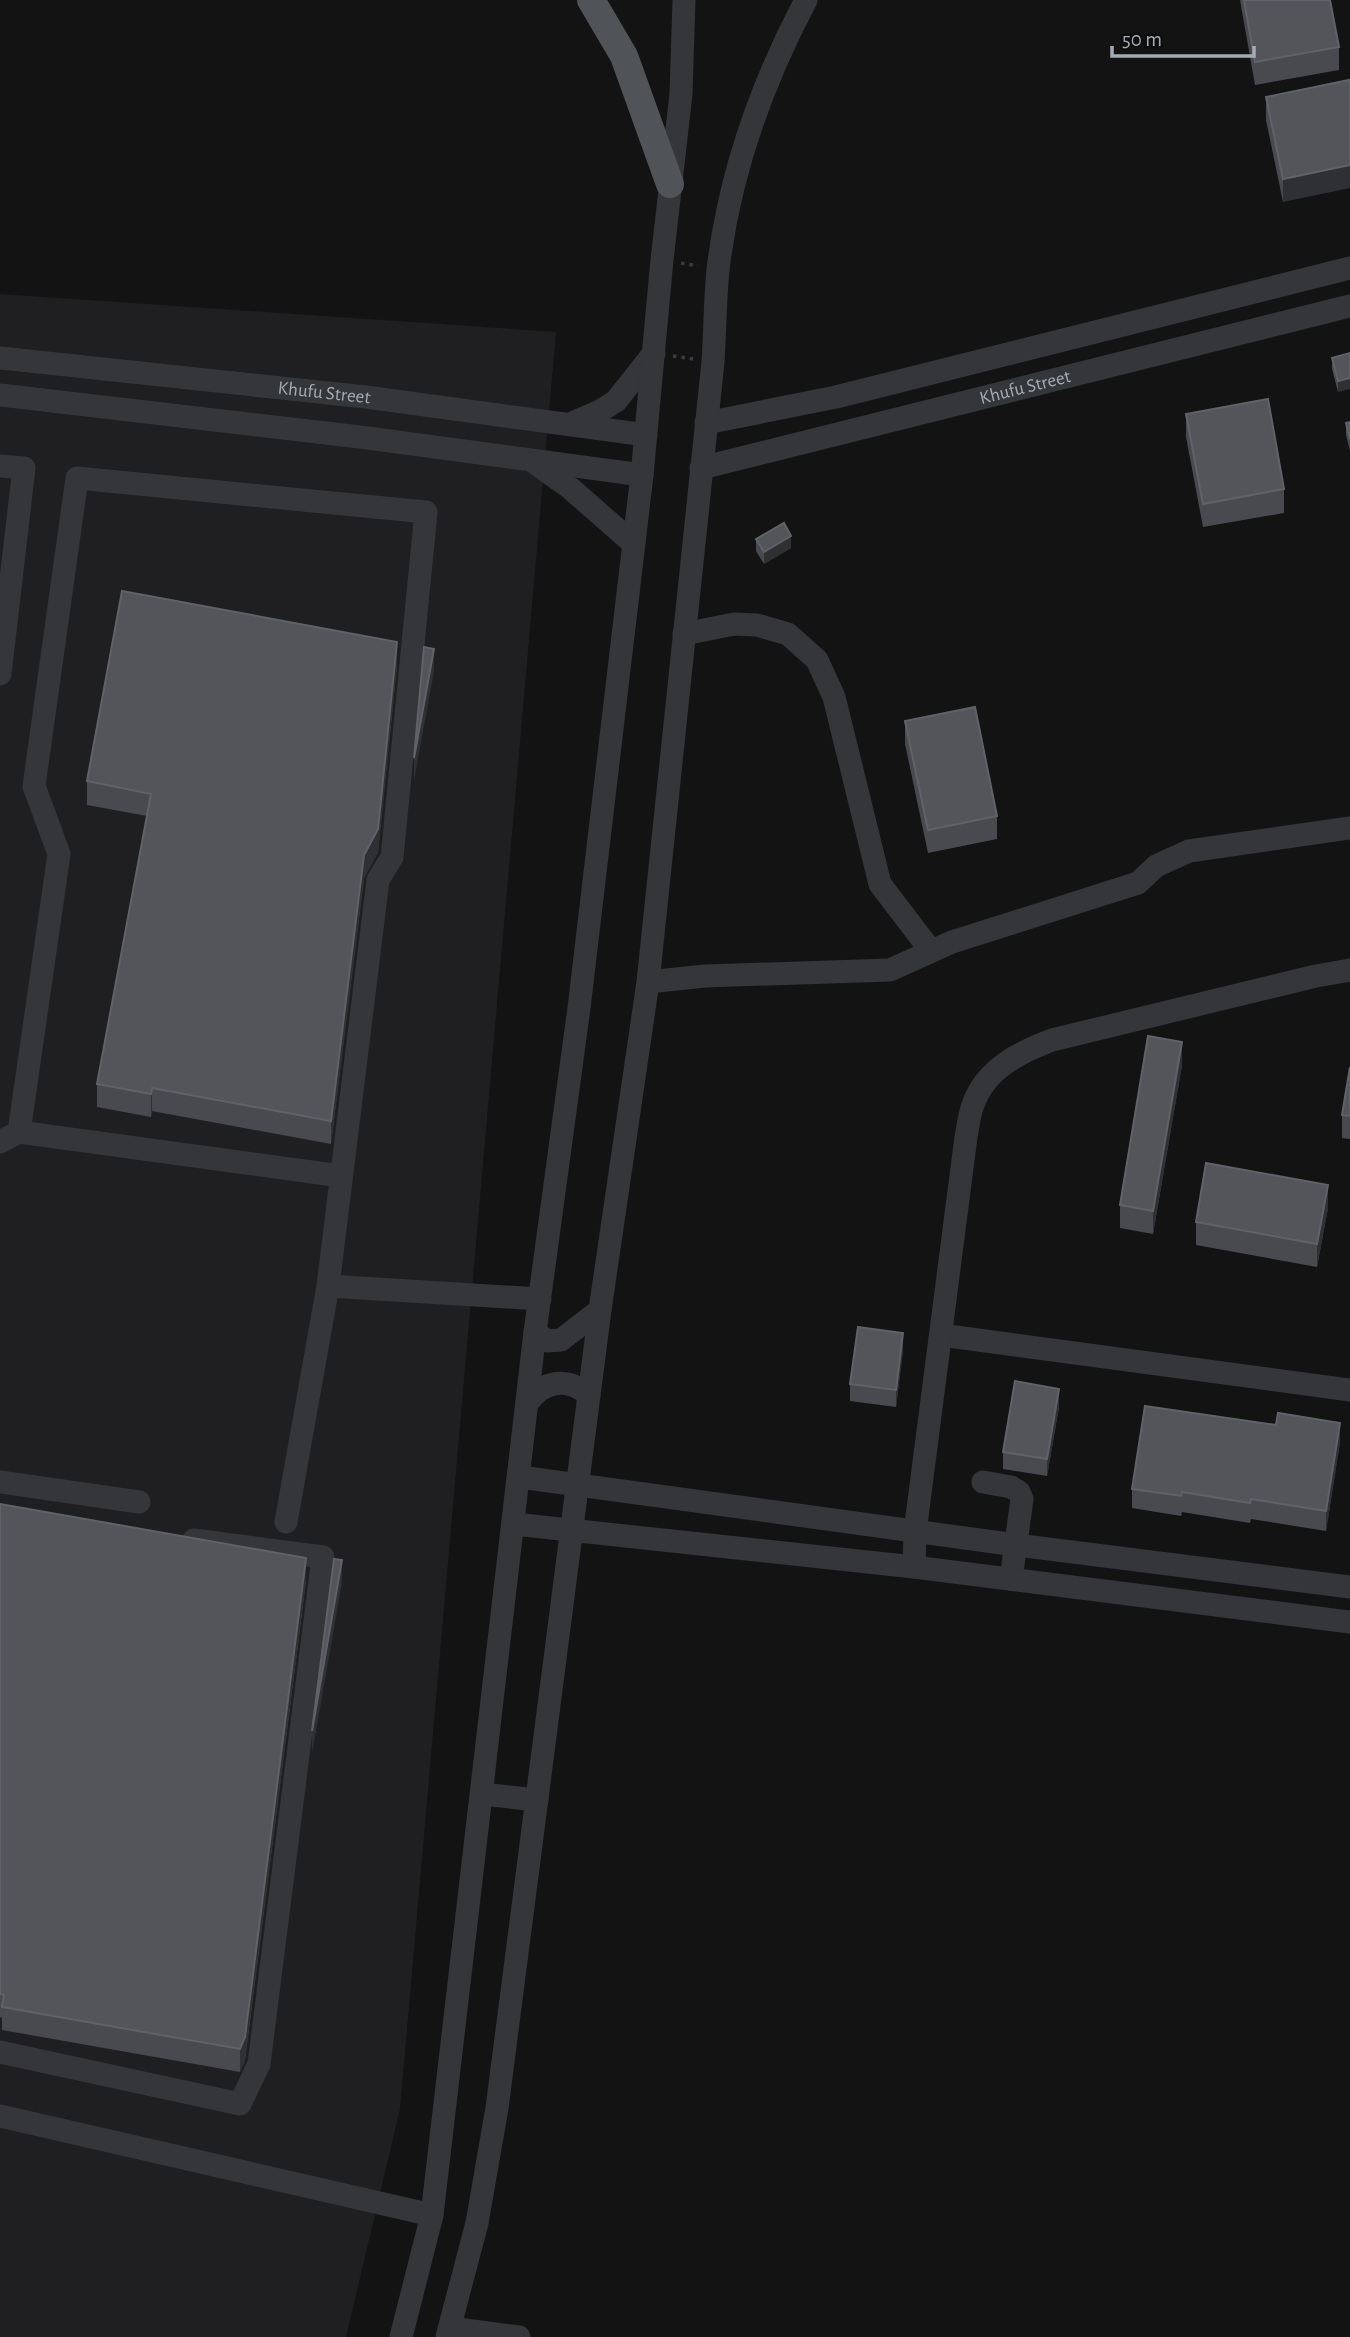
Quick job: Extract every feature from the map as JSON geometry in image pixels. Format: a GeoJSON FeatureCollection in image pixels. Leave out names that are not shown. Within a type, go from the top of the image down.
{"type":"FeatureCollection","features":[{"type":"Feature","properties":{"kind":"main road"},"geometry":{"type":"LineString","coordinates":[[592,0],[624,56],[670,184]]}},
{"type":"Feature","properties":{"kind":"street"},"geometry":{"type":"LineString","coordinates":[[401,2337],[432,2215],[535,1332],[580,995],[642,475],[681,94],[684,0]]}},
{"type":"Feature","properties":{"kind":"street"},"geometry":{"type":"LineString","coordinates":[[519,2337],[449,2332],[477,2223],[497,2108],[600,1310],[648,982],[713,362],[718,269],[734,185],[759,100],[806,0]]}},
{"type":"Feature","properties":{"kind":"street","name":"Khufu Street"},"geometry":{"type":"LineString","coordinates":[[706,423],[836,397],[1350,268]]}},
{"type":"Feature","properties":{"kind":"street","name":"Khufu Street"},"geometry":{"type":"LineString","coordinates":[[701,468],[1350,306]]}},
{"type":"Feature","properties":{"kind":"street"},"geometry":{"type":"LineString","coordinates":[[569,424],[616,401],[654,354]]}},
{"type":"Feature","properties":{"kind":"street","name":"Khufu Street"},"geometry":{"type":"LineString","coordinates":[[0,358],[366,397],[646,435]]}},
{"type":"Feature","properties":{"kind":"street","name":"Khufu Street"},"geometry":{"type":"LineString","coordinates":[[0,395],[360,437],[642,475]]}},
{"type":"Feature","properties":{"kind":"street"},"geometry":{"type":"LineString","coordinates":[[533,461],[570,488],[634,544]]}},
{"type":"Feature","properties":{"kind":"street"},"geometry":{"type":"LineString","coordinates":[[0,466],[24,468],[0,674]]}},
{"type":"Feature","properties":{"kind":"street"},"geometry":{"type":"LineString","coordinates":[[286,1522],[328,1286],[378,880],[392,857],[426,512],[77,478],[34,786],[59,854],[10,1137],[341,1176]]}},
{"type":"Feature","properties":{"kind":"street"},"geometry":{"type":"LineString","coordinates":[[684,634],[734,624],[757,625],[788,634],[817,660],[834,697],[880,884],[931,951]]}},
{"type":"Feature","properties":{"kind":"street"},"geometry":{"type":"LineString","coordinates":[[648,982],[705,975],[890,970],[952,942],[1138,883],[1156,866],[1189,851],[1350,828]]}},
{"type":"Feature","properties":{"kind":"street"},"geometry":{"type":"LineString","coordinates":[[914,1567],[915,1532],[966,1137],[973,1102],[993,1073],[1019,1053],[1052,1040],[1350,970]]}},
{"type":"Feature","properties":{"kind":"street"},"geometry":{"type":"LineString","coordinates":[[328,1286],[540,1299]]}},
{"type":"Feature","properties":{"kind":"street"},"geometry":{"type":"LineString","coordinates":[[535,1332],[547,1341],[561,1340],[600,1310]]}},
{"type":"Feature","properties":{"kind":"street"},"geometry":{"type":"LineString","coordinates":[[941,1335],[1350,1390]]}},
{"type":"Feature","properties":{"kind":"street"},"geometry":{"type":"LineString","coordinates":[[528,1402],[542,1387],[552,1383],[572,1384],[589,1395]]}},
{"type":"Feature","properties":{"kind":"street"},"geometry":{"type":"LineString","coordinates":[[520,1478],[915,1532],[1350,1587]]}},
{"type":"Feature","properties":{"kind":"street"},"geometry":{"type":"LineString","coordinates":[[0,1482],[139,1502]]}},
{"type":"Feature","properties":{"kind":"street"},"geometry":{"type":"LineString","coordinates":[[983,1482],[1011,1487],[1019,1492],[1022,1499],[1011,1579]]}},
{"type":"Feature","properties":{"kind":"street"},"geometry":{"type":"LineString","coordinates":[[514,1524],[914,1567],[1350,1622]]}},
{"type":"Feature","properties":{"kind":"street"},"geometry":{"type":"LineString","coordinates":[[0,2052],[240,2104],[258,2064],[323,1556],[175,1537]]}},
{"type":"Feature","properties":{"kind":"street"},"geometry":{"type":"LineString","coordinates":[[482,1794],[537,1800]]}},
{"type":"Feature","properties":{"kind":"street"},"geometry":{"type":"LineString","coordinates":[[0,2116],[432,2215]]}},
{"type":"Feature","properties":{"kind":"path"},"geometry":{"type":"LineString","coordinates":[[662,260],[718,269]]}},
{"type":"Feature","properties":{"kind":"path"},"geometry":{"type":"LineString","coordinates":[[654,354],[713,362]]}},
{"type":"Feature","properties":{"kind":"shaded area"},"geometry":{"type":"Polygon","coordinates":[[[0,294],[556,332],[400,2109],[346,2337],[0,2337],[0,294]]]}},
{"type":"Feature","properties":{"kind":"building"},"geometry":{"type":"Polygon","coordinates":[[[1244,0],[1330,0],[1339,47],[1255,62],[1244,0]]]}},
{"type":"Feature","properties":{"kind":"building"},"geometry":{"type":"Polygon","coordinates":[[[1349,80],[1350,165],[1283,179],[1266,97],[1349,80]]]}},
{"type":"Feature","properties":{"kind":"building"},"geometry":{"type":"Polygon","coordinates":[[[1350,353],[1350,378],[1338,381],[1332,358],[1350,353]]]}},
{"type":"Feature","properties":{"kind":"building"},"geometry":{"type":"Polygon","coordinates":[[[1268,399],[1284,489],[1203,504],[1186,414],[1268,399]]]}},
{"type":"Feature","properties":{"kind":"building"},"geometry":{"type":"Polygon","coordinates":[[[1350,422],[1350,439],[1346,423],[1350,422]]]}},
{"type":"Feature","properties":{"kind":"building"},"geometry":{"type":"Polygon","coordinates":[[[784,523],[791,536],[764,552],[756,539],[784,523]]]}},
{"type":"Feature","properties":{"kind":"building"},"geometry":{"type":"Polygon","coordinates":[[[122,591],[397,642],[378,829],[364,855],[331,1121],[152,1088],[151,1094],[97,1084],[151,794],[87,781],[122,591]]]}},
{"type":"Feature","properties":{"kind":"building"},"geometry":{"type":"Polygon","coordinates":[[[424,647],[434,649],[414,758],[424,647]]]}},
{"type":"Feature","properties":{"kind":"building"},"geometry":{"type":"Polygon","coordinates":[[[975,707],[997,816],[928,830],[905,721],[975,707]]]}},
{"type":"Feature","properties":{"kind":"building"},"geometry":{"type":"Polygon","coordinates":[[[1148,1036],[1182,1042],[1153,1211],[1120,1205],[1148,1036]]]}},
{"type":"Feature","properties":{"kind":"building"},"geometry":{"type":"Polygon","coordinates":[[[1350,1067],[1350,1116],[1342,1115],[1350,1067]]]}},
{"type":"Feature","properties":{"kind":"building"},"geometry":{"type":"Polygon","coordinates":[[[1206,1163],[1328,1185],[1317,1244],[1196,1222],[1206,1163]]]}},
{"type":"Feature","properties":{"kind":"building"},"geometry":{"type":"Polygon","coordinates":[[[858,1327],[903,1333],[896,1390],[850,1384],[858,1327]]]}},
{"type":"Feature","properties":{"kind":"building"},"geometry":{"type":"Polygon","coordinates":[[[1015,1381],[1059,1389],[1047,1459],[1003,1452],[1015,1381]]]}},
{"type":"Feature","properties":{"kind":"building"},"geometry":{"type":"Polygon","coordinates":[[[1145,1406],[1276,1425],[1278,1413],[1340,1423],[1326,1511],[1251,1499],[1250,1503],[1182,1492],[1181,1496],[1132,1489],[1145,1406]]]}},
{"type":"Feature","properties":{"kind":"building"},"geometry":{"type":"Polygon","coordinates":[[[0,1504],[306,1558],[245,2037],[240,2049],[2,2007],[0,1504]]]}},
{"type":"Feature","properties":{"kind":"building"},"geometry":{"type":"Polygon","coordinates":[[[334,1559],[342,1560],[312,1731],[334,1559]]]}}]}
